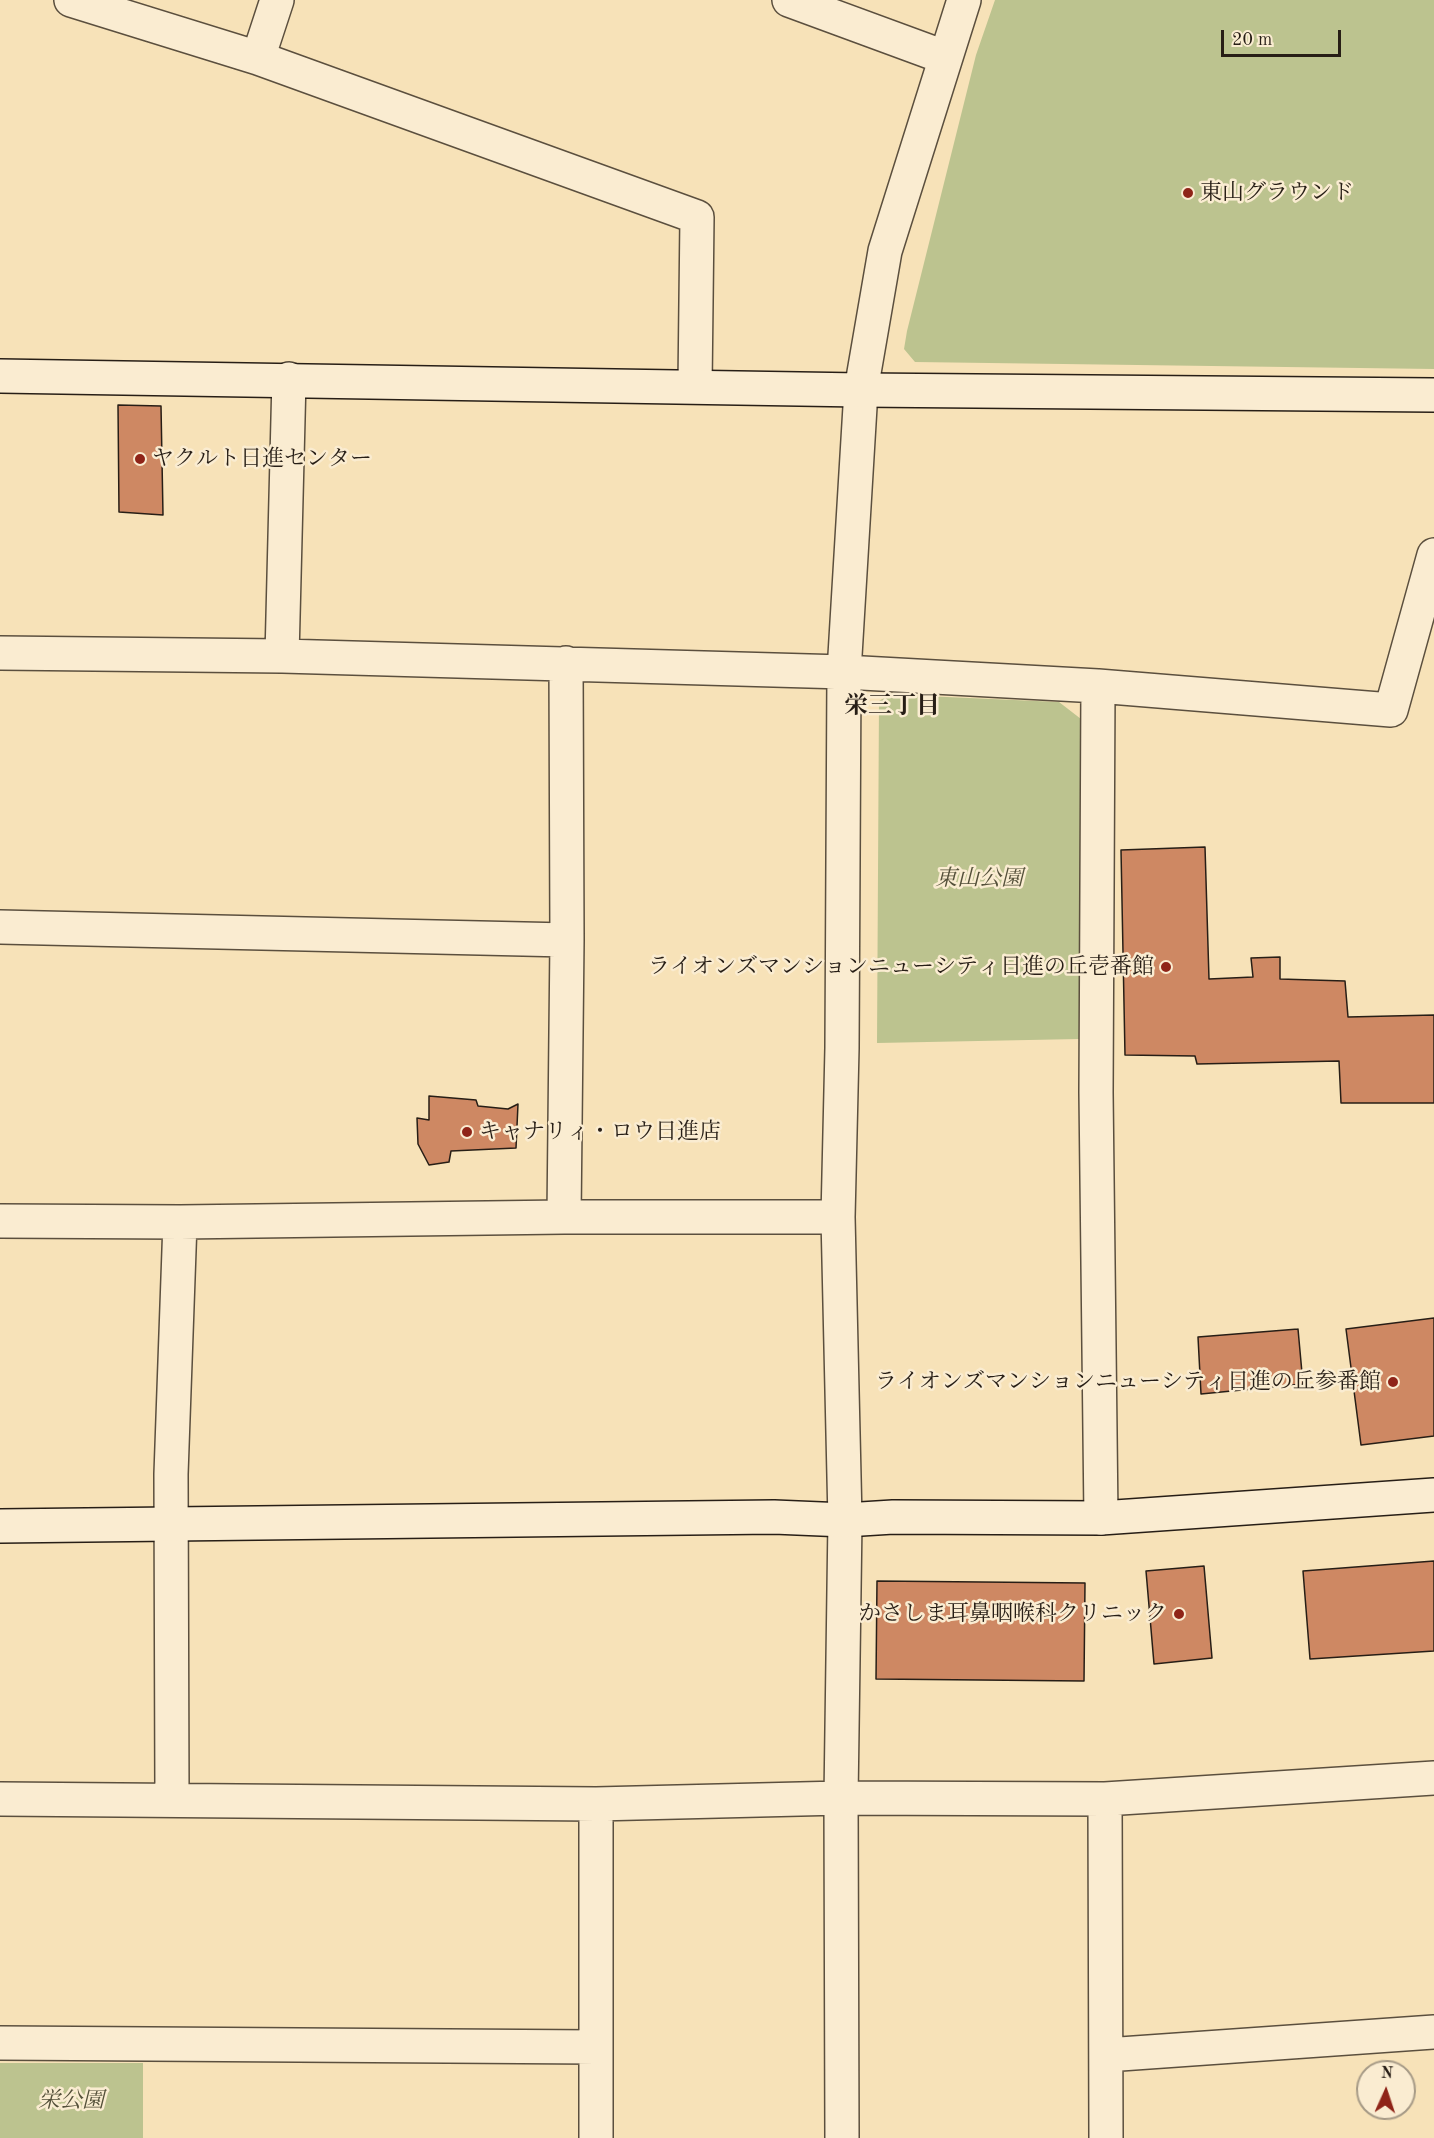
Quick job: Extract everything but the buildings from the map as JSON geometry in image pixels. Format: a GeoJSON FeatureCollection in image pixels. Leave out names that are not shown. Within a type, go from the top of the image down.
{"type":"FeatureCollection","features":[{"type":"Feature","properties":{"kind":"street"},"geometry":{"type":"LineString","coordinates":[[71,0],[258,58],[697,217],[695,386]]}},
{"type":"Feature","properties":{"kind":"street"},"geometry":{"type":"LineString","coordinates":[[258,58],[278,0]]}},
{"type":"Feature","properties":{"kind":"street"},"geometry":{"type":"LineString","coordinates":[[789,0],[944,57]]}},
{"type":"Feature","properties":{"kind":"street"},"geometry":{"type":"LineString","coordinates":[[842,2138],[841,1798],[845,1520],[838,1217],[842,1048],[844,672],[861,390],[885,250],[944,57],[964,0]]}},
{"type":"Feature","properties":{"kind":"street"},"geometry":{"type":"LineString","coordinates":[[0,376],[861,390],[1434,395]]}},
{"type":"Feature","properties":{"kind":"street"},"geometry":{"type":"LineString","coordinates":[[282,656],[289,379]]}},
{"type":"Feature","properties":{"kind":"street"},"geometry":{"type":"LineString","coordinates":[[0,653],[282,656],[844,672],[1098,686],[1391,710],[1434,555]]}},
{"type":"Feature","properties":{"kind":"street"},"geometry":{"type":"LineString","coordinates":[[564,1217],[567,940],[566,663]]}},
{"type":"Feature","properties":{"kind":"street"},"geometry":{"type":"LineString","coordinates":[[1098,686],[1096,1092],[1101,1518]]}},
{"type":"Feature","properties":{"kind":"street"},"geometry":{"type":"LineString","coordinates":[[0,927],[567,940]]}},
{"type":"Feature","properties":{"kind":"street"},"geometry":{"type":"LineString","coordinates":[[0,1221],[180,1222],[564,1217],[838,1217]]}},
{"type":"Feature","properties":{"kind":"street"},"geometry":{"type":"LineString","coordinates":[[172,1799],[170,1525],[180,1222]]}},
{"type":"Feature","properties":{"kind":"street"},"geometry":{"type":"LineString","coordinates":[[0,1526],[774,1517],[845,1520],[893,1517],[1101,1518],[1434,1495]]}},
{"type":"Feature","properties":{"kind":"street"},"geometry":{"type":"LineString","coordinates":[[0,1799],[596,1804],[841,1798],[1105,1799],[1434,1778]]}},
{"type":"Feature","properties":{"kind":"street"},"geometry":{"type":"LineString","coordinates":[[1105,1799],[1106,2138]]}},
{"type":"Feature","properties":{"kind":"street"},"geometry":{"type":"LineString","coordinates":[[596,1804],[597,2138]]}},
{"type":"Feature","properties":{"kind":"street"},"geometry":{"type":"LineString","coordinates":[[1106,2055],[1434,2032]]}},
{"type":"Feature","properties":{"kind":"street"},"geometry":{"type":"LineString","coordinates":[[0,2043],[596,2047]]}},
{"type":"Feature","properties":{"kind":"green space","name":"東山グラウンド"},"geometry":{"type":"Polygon","coordinates":[[[995,0],[1434,0],[1434,369],[915,362],[904,349],[907,331],[976,55],[995,0]]]}},
{"type":"Feature","properties":{"kind":"green space","name":"東山公園"},"geometry":{"type":"Polygon","coordinates":[[[894,692],[924,696],[1059,702],[1081,719],[1079,1039],[877,1043],[879,701],[894,692]]]}},
{"type":"Feature","properties":{"kind":"green space","name":"栄公園"},"geometry":{"type":"Polygon","coordinates":[[[0,2063],[143,2063],[143,2138],[0,2138],[0,2063]]]}},
{"type":"Feature","properties":{"kind":"place","name":"東山グラウンド"},"geometry":{"type":"Point","coordinates":[1188,193]}},
{"type":"Feature","properties":{"kind":"place","name":"ヤクルト日進センター"},"geometry":{"type":"Point","coordinates":[140,459]}},
{"type":"Feature","properties":{"kind":"place","name":"ライオンズマンションニューシティ日進の丘壱番館"},"geometry":{"type":"Point","coordinates":[1166,967]}},
{"type":"Feature","properties":{"kind":"place","name":"キャナリィ・ロウ日進店"},"geometry":{"type":"Point","coordinates":[467,1132]}},
{"type":"Feature","properties":{"kind":"place","name":"ライオンズマンションニューシティ日進の丘参番館"},"geometry":{"type":"Point","coordinates":[1393,1382]}},
{"type":"Feature","properties":{"kind":"place","name":"かさしま耳鼻咽喉科クリニック"},"geometry":{"type":"Point","coordinates":[1179,1614]}},
{"type":"Feature","properties":{"kind":"district","name":"栄三丁目"},"geometry":{"type":"Point","coordinates":[892,707]}}]}
